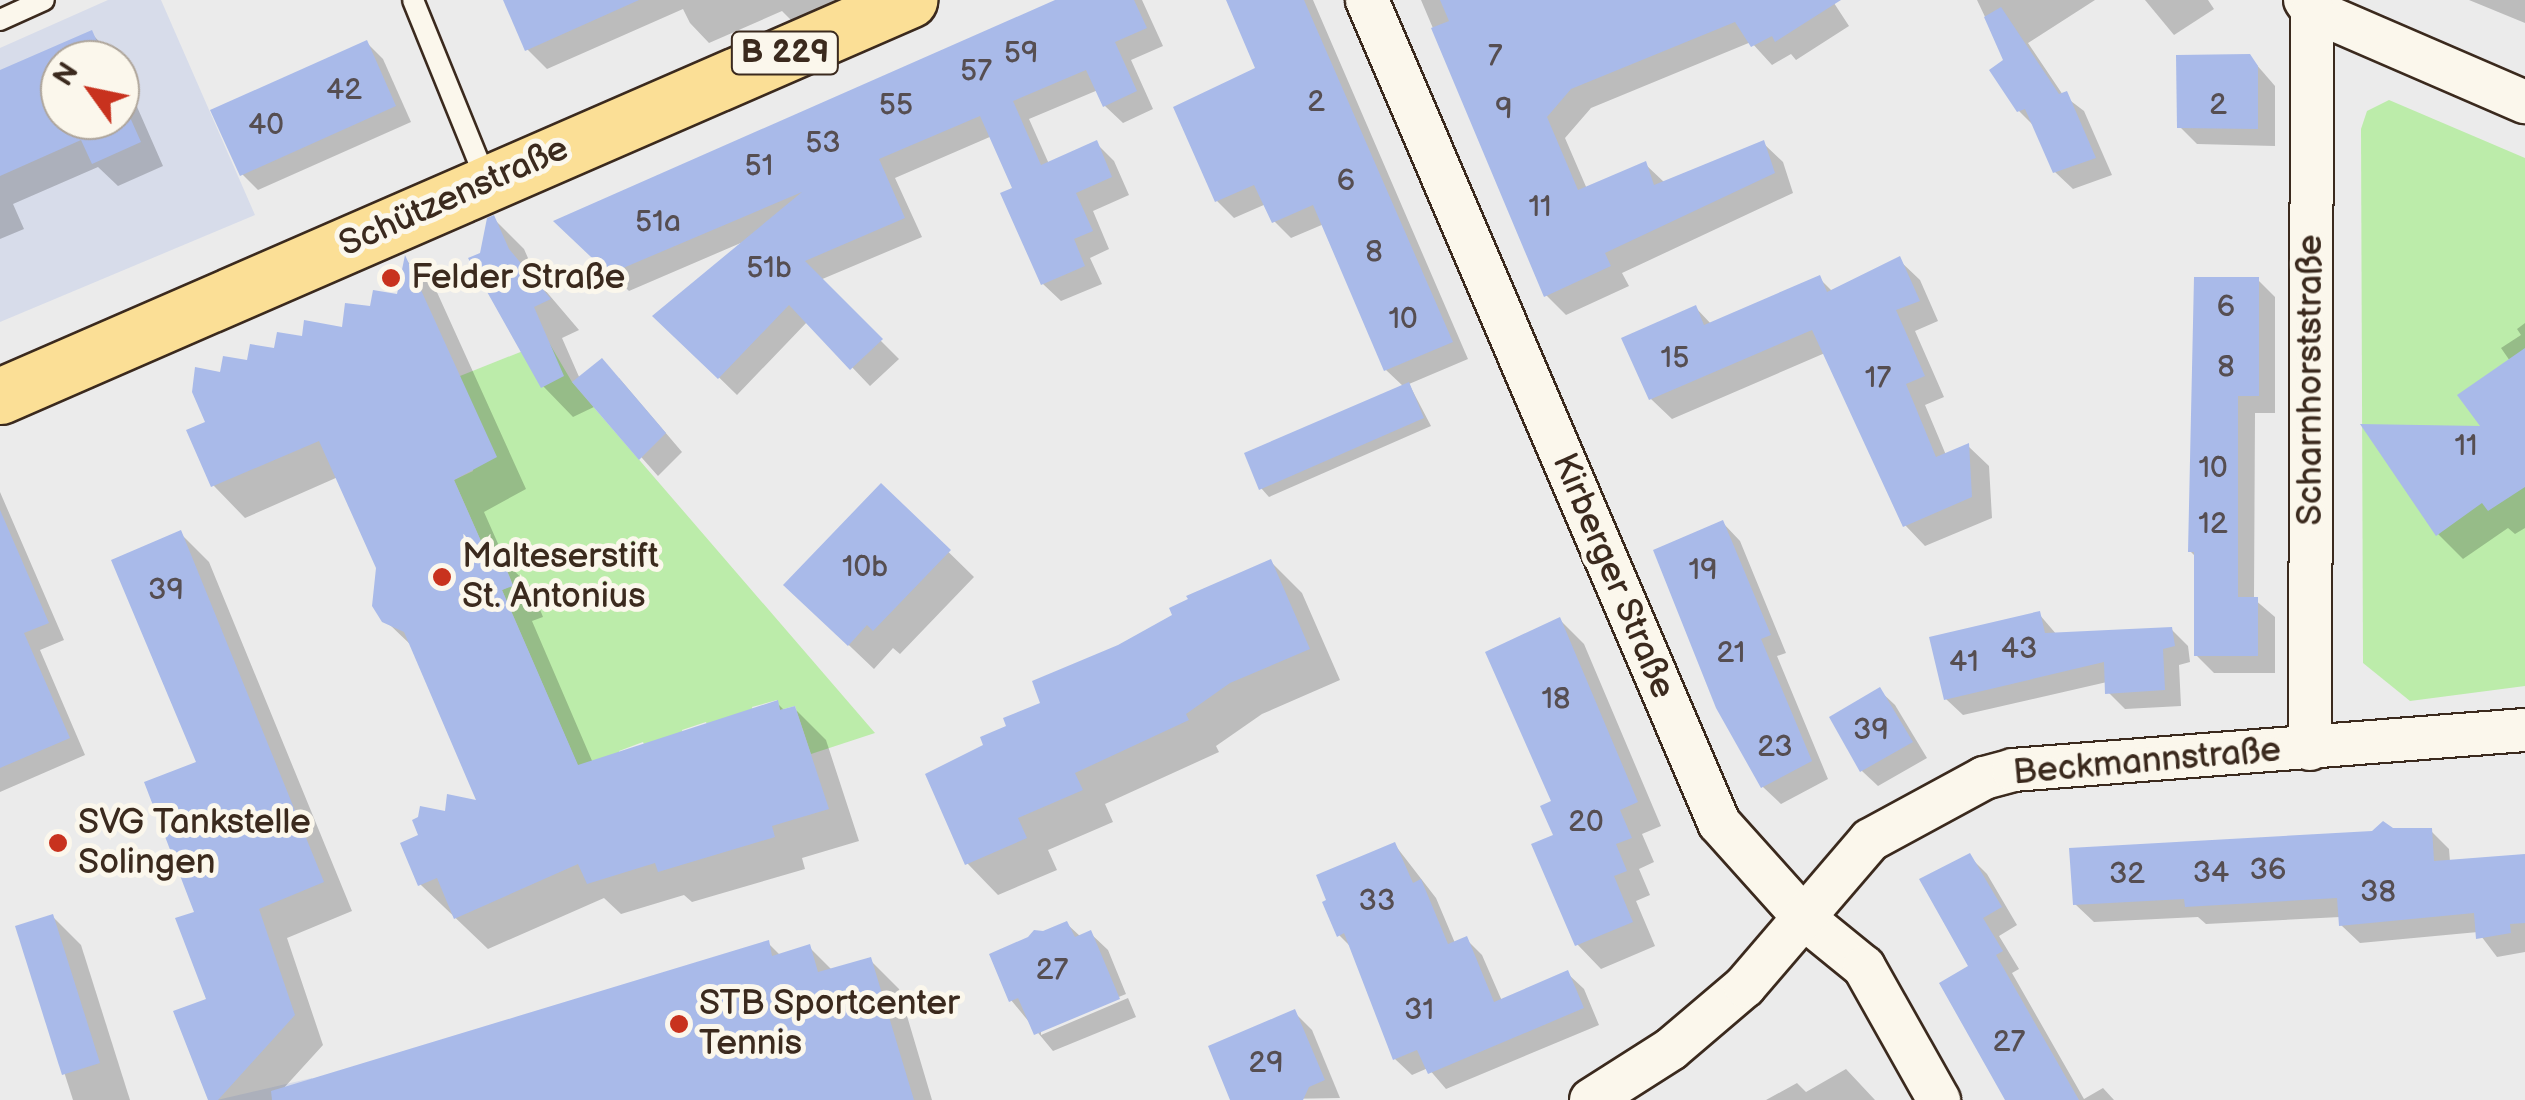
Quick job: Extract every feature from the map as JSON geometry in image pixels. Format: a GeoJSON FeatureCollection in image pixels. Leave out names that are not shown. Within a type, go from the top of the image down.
{"type":"FeatureCollection","features":[{"type":"Feature","properties":{"kind":"main road","name":"Schützenstraße"},"geometry":{"type":"LineString","coordinates":[[0,396],[889,4]]}},
{"type":"Feature","properties":{"kind":"street","name":"Kirberger Straße"},"geometry":{"type":"LineString","coordinates":[[1368,0],[1719,822],[1806,919],[1864,967],[1939,1100]]}},
{"type":"Feature","properties":{"kind":"street"},"geometry":{"type":"LineString","coordinates":[[2308,5],[2525,102]]}},
{"type":"Feature","properties":{"kind":"street","name":"Scharnhorststraße"},"geometry":{"type":"LineString","coordinates":[[2308,5],[2310,749]]}},
{"type":"Feature","properties":{"kind":"street","name":"Beckmannstraße"},"geometry":{"type":"LineString","coordinates":[[1591,1100],[1706,1022],[1806,919],[1870,840],[1984,778],[2012,770],[2525,730]]}},
{"type":"Feature","properties":{"kind":"lane"},"geometry":{"type":"LineString","coordinates":[[0,20],[44,0]]}},
{"type":"Feature","properties":{"kind":"lane"},"geometry":{"type":"LineString","coordinates":[[413,0],[488,184]]}},
{"type":"Feature","properties":{"kind":"shaded area"},"geometry":{"type":"Polygon","coordinates":[[[108,0],[161,0],[255,215],[0,322],[0,48],[108,0]]]}},
{"type":"Feature","properties":{"kind":"shaded area"},"geometry":{"type":"Polygon","coordinates":[[[312,1078],[318,1100],[217,1100],[312,1078]]]}},
{"type":"Feature","properties":{"kind":"green space"},"geometry":{"type":"Polygon","coordinates":[[[2389,100],[2525,158],[2525,686],[2410,701],[2363,663],[2361,129],[2367,111],[2389,100]]]}},
{"type":"Feature","properties":{"kind":"green space"},"geometry":{"type":"Polygon","coordinates":[[[548,341],[572,382],[875,733],[811,754],[795,706],[780,710],[777,700],[752,707],[755,719],[710,732],[706,722],[682,730],[684,740],[648,754],[643,742],[619,751],[622,762],[582,775],[502,590],[513,585],[500,553],[488,557],[454,480],[473,471],[460,376],[548,341]]]}},
{"type":"Feature","properties":{"kind":"building"},"geometry":{"type":"Polygon","coordinates":[[[503,0],[639,0],[525,51],[503,0]]]}},
{"type":"Feature","properties":{"kind":"building"},"geometry":{"type":"Polygon","coordinates":[[[1055,0],[1134,0],[1147,28],[1115,42],[1137,91],[1103,107],[1086,70],[1013,101],[1041,165],[1097,140],[1112,177],[1076,193],[1093,231],[1074,239],[1085,266],[1041,285],[1000,193],[1012,188],[980,116],[879,159],[905,218],[805,261],[883,339],[850,370],[789,305],[718,379],[652,316],[802,192],[609,274],[553,221],[1055,0]]]}},
{"type":"Feature","properties":{"kind":"building"},"geometry":{"type":"Polygon","coordinates":[[[1226,0],[1304,0],[1453,342],[1384,371],[1313,205],[1272,223],[1254,185],[1215,202],[1173,107],[1255,68],[1226,0]]]}},
{"type":"Feature","properties":{"kind":"building"},"geometry":{"type":"Polygon","coordinates":[[[1440,0],[1841,0],[1775,42],[1772,36],[1751,47],[1735,22],[1571,89],[1547,117],[1578,190],[1646,161],[1654,185],[1764,140],[1775,173],[1605,253],[1611,266],[1544,297],[1431,28],[1449,21],[1440,0]]]}},
{"type":"Feature","properties":{"kind":"building"},"geometry":{"type":"Polygon","coordinates":[[[2001,7],[2059,94],[2067,91],[2096,158],[2053,173],[2025,109],[2017,112],[1989,70],[2003,60],[1984,17],[2001,7]]]}},
{"type":"Feature","properties":{"kind":"building"},"geometry":{"type":"Polygon","coordinates":[[[92,30],[96,40],[69,40],[92,30]]]}},
{"type":"Feature","properties":{"kind":"building"},"geometry":{"type":"Polygon","coordinates":[[[367,40],[396,106],[240,176],[210,110],[367,40]]]}},
{"type":"Feature","properties":{"kind":"building"},"geometry":{"type":"Polygon","coordinates":[[[40,53],[40,140],[81,140],[0,176],[0,70],[40,53]]]}},
{"type":"Feature","properties":{"kind":"building"},"geometry":{"type":"Polygon","coordinates":[[[2250,54],[2258,66],[2258,129],[2177,128],[2176,55],[2250,54]]]}},
{"type":"Feature","properties":{"kind":"building"},"geometry":{"type":"Polygon","coordinates":[[[81,140],[140,140],[141,142],[92,164],[81,140]]]}},
{"type":"Feature","properties":{"kind":"building"},"geometry":{"type":"Polygon","coordinates":[[[494,215],[509,249],[551,299],[534,307],[564,376],[541,388],[468,258],[480,253],[487,218],[494,215]]]}},
{"type":"Feature","properties":{"kind":"building","name":"Malteserstift St. Antonius"},"geometry":{"type":"Polygon","coordinates":[[[405,255],[497,457],[454,480],[488,557],[500,553],[513,586],[502,590],[578,765],[778,700],[780,710],[795,706],[829,809],[772,826],[775,837],[658,872],[655,863],[587,884],[578,864],[454,919],[437,878],[418,886],[400,843],[418,835],[412,820],[418,817],[420,806],[445,811],[447,794],[476,800],[404,632],[382,622],[372,606],[376,568],[319,441],[211,487],[186,430],[205,422],[192,392],[195,367],[220,372],[223,356],[247,360],[250,344],[274,348],[277,332],[302,336],[304,320],[342,327],[345,303],[370,306],[373,290],[397,294],[405,255]]]}},
{"type":"Feature","properties":{"kind":"building"},"geometry":{"type":"Polygon","coordinates":[[[1900,256],[1920,301],[1896,310],[1925,376],[1906,384],[1936,457],[1969,443],[1972,497],[1903,527],[1812,330],[1649,400],[1621,338],[1696,305],[1704,325],[1820,275],[1827,292],[1900,256]]]}},
{"type":"Feature","properties":{"kind":"building"},"geometry":{"type":"Polygon","coordinates":[[[2194,277],[2259,277],[2259,396],[2238,396],[2238,597],[2258,597],[2258,656],[2194,656],[2194,552],[2188,552],[2194,277]]]}},
{"type":"Feature","properties":{"kind":"building"},"geometry":{"type":"Polygon","coordinates":[[[2525,348],[2525,487],[2488,511],[2482,503],[2436,536],[2360,424],[2480,426],[2457,395],[2525,348]]]}},
{"type":"Feature","properties":{"kind":"building"},"geometry":{"type":"Polygon","coordinates":[[[602,358],[666,433],[639,460],[572,382],[602,358]]]}},
{"type":"Feature","properties":{"kind":"building"},"geometry":{"type":"Polygon","coordinates":[[[1409,382],[1424,418],[1259,490],[1244,453],[1409,382]]]}},
{"type":"Feature","properties":{"kind":"building"},"geometry":{"type":"Polygon","coordinates":[[[881,483],[951,550],[873,631],[867,625],[848,646],[783,585],[881,483]]]}},
{"type":"Feature","properties":{"kind":"building"},"geometry":{"type":"Polygon","coordinates":[[[0,510],[49,623],[24,633],[70,738],[0,768],[0,510]]]}},
{"type":"Feature","properties":{"kind":"building"},"geometry":{"type":"Polygon","coordinates":[[[1723,520],[1771,635],[1761,639],[1812,761],[1761,788],[1716,708],[1653,550],[1723,520]]]}},
{"type":"Feature","properties":{"kind":"building"},"geometry":{"type":"Polygon","coordinates":[[[181,530],[324,882],[259,909],[295,1015],[218,1100],[208,1100],[173,1011],[206,999],[175,918],[194,912],[144,782],[196,762],[111,560],[181,530]]]}},
{"type":"Feature","properties":{"kind":"building"},"geometry":{"type":"Polygon","coordinates":[[[1271,559],[1310,649],[1230,683],[1186,714],[1189,720],[1075,773],[1083,790],[1018,818],[1027,838],[965,865],[925,774],[983,745],[980,737],[1006,726],[1003,718],[1040,703],[1032,681],[1118,645],[1172,615],[1169,608],[1188,599],[1186,596],[1271,559]]]}},
{"type":"Feature","properties":{"kind":"building"},"geometry":{"type":"Polygon","coordinates":[[[2040,611],[2045,633],[2172,627],[2175,646],[2163,649],[2165,690],[2105,694],[2104,662],[1944,700],[1929,637],[2040,611]]]}},
{"type":"Feature","properties":{"kind":"building"},"geometry":{"type":"Polygon","coordinates":[[[1560,617],[1638,802],[1620,810],[1632,838],[1616,844],[1627,871],[1614,876],[1633,922],[1575,946],[1531,844],[1553,835],[1540,806],[1551,801],[1485,652],[1560,617]]]}},
{"type":"Feature","properties":{"kind":"building"},"geometry":{"type":"Polygon","coordinates":[[[1880,687],[1913,742],[1860,772],[1829,717],[1880,687]]]}},
{"type":"Feature","properties":{"kind":"building"},"geometry":{"type":"Polygon","coordinates":[[[2383,821],[2393,828],[2432,828],[2434,861],[2525,854],[2525,923],[2510,924],[2511,933],[2476,939],[2474,913],[2339,926],[2337,898],[2185,907],[2184,899],[2073,905],[2069,848],[2372,831],[2383,821]]]}},
{"type":"Feature","properties":{"kind":"building"},"geometry":{"type":"Polygon","coordinates":[[[1395,842],[1413,883],[1421,879],[1448,944],[1467,936],[1494,1002],[1568,970],[1584,1008],[1428,1074],[1417,1050],[1393,1060],[1344,933],[1337,937],[1322,902],[1326,900],[1316,875],[1395,842]]]}},
{"type":"Feature","properties":{"kind":"building"},"geometry":{"type":"Polygon","coordinates":[[[1970,853],[2002,907],[1983,918],[2003,951],[1996,955],[2079,1100],[2005,1100],[1939,983],[1968,966],[1919,879],[1970,853]]]}},
{"type":"Feature","properties":{"kind":"building"},"geometry":{"type":"Polygon","coordinates":[[[53,914],[100,1063],[62,1075],[15,926],[53,914]]]}},
{"type":"Feature","properties":{"kind":"building"},"geometry":{"type":"Polygon","coordinates":[[[1067,921],[1075,937],[1091,930],[1120,999],[1034,1035],[1018,998],[1009,1002],[989,954],[1028,937],[1034,930],[1043,931],[1067,921]]]}},
{"type":"Feature","properties":{"kind":"building","name":"STB Sportcenter Tennis"},"geometry":{"type":"Polygon","coordinates":[[[769,940],[772,956],[810,944],[818,972],[871,957],[914,1100],[272,1100],[271,1091],[769,940]]]}},
{"type":"Feature","properties":{"kind":"building"},"geometry":{"type":"Polygon","coordinates":[[[1295,1009],[1325,1080],[1309,1087],[1303,1100],[1230,1100],[1208,1046],[1295,1009]]]}},
{"type":"Feature","properties":{"kind":"place","name":"Felder Straße"},"geometry":{"type":"Point","coordinates":[391,278]}},
{"type":"Feature","properties":{"kind":"place","name":"Malteserstift St. Antonius"},"geometry":{"type":"Point","coordinates":[442,577]}},
{"type":"Feature","properties":{"kind":"place","name":"SVG Tankstelle Solingen"},"geometry":{"type":"Point","coordinates":[58,843]}},
{"type":"Feature","properties":{"kind":"place","name":"STB Sportcenter Tennis"},"geometry":{"type":"Point","coordinates":[679,1024]}}]}
